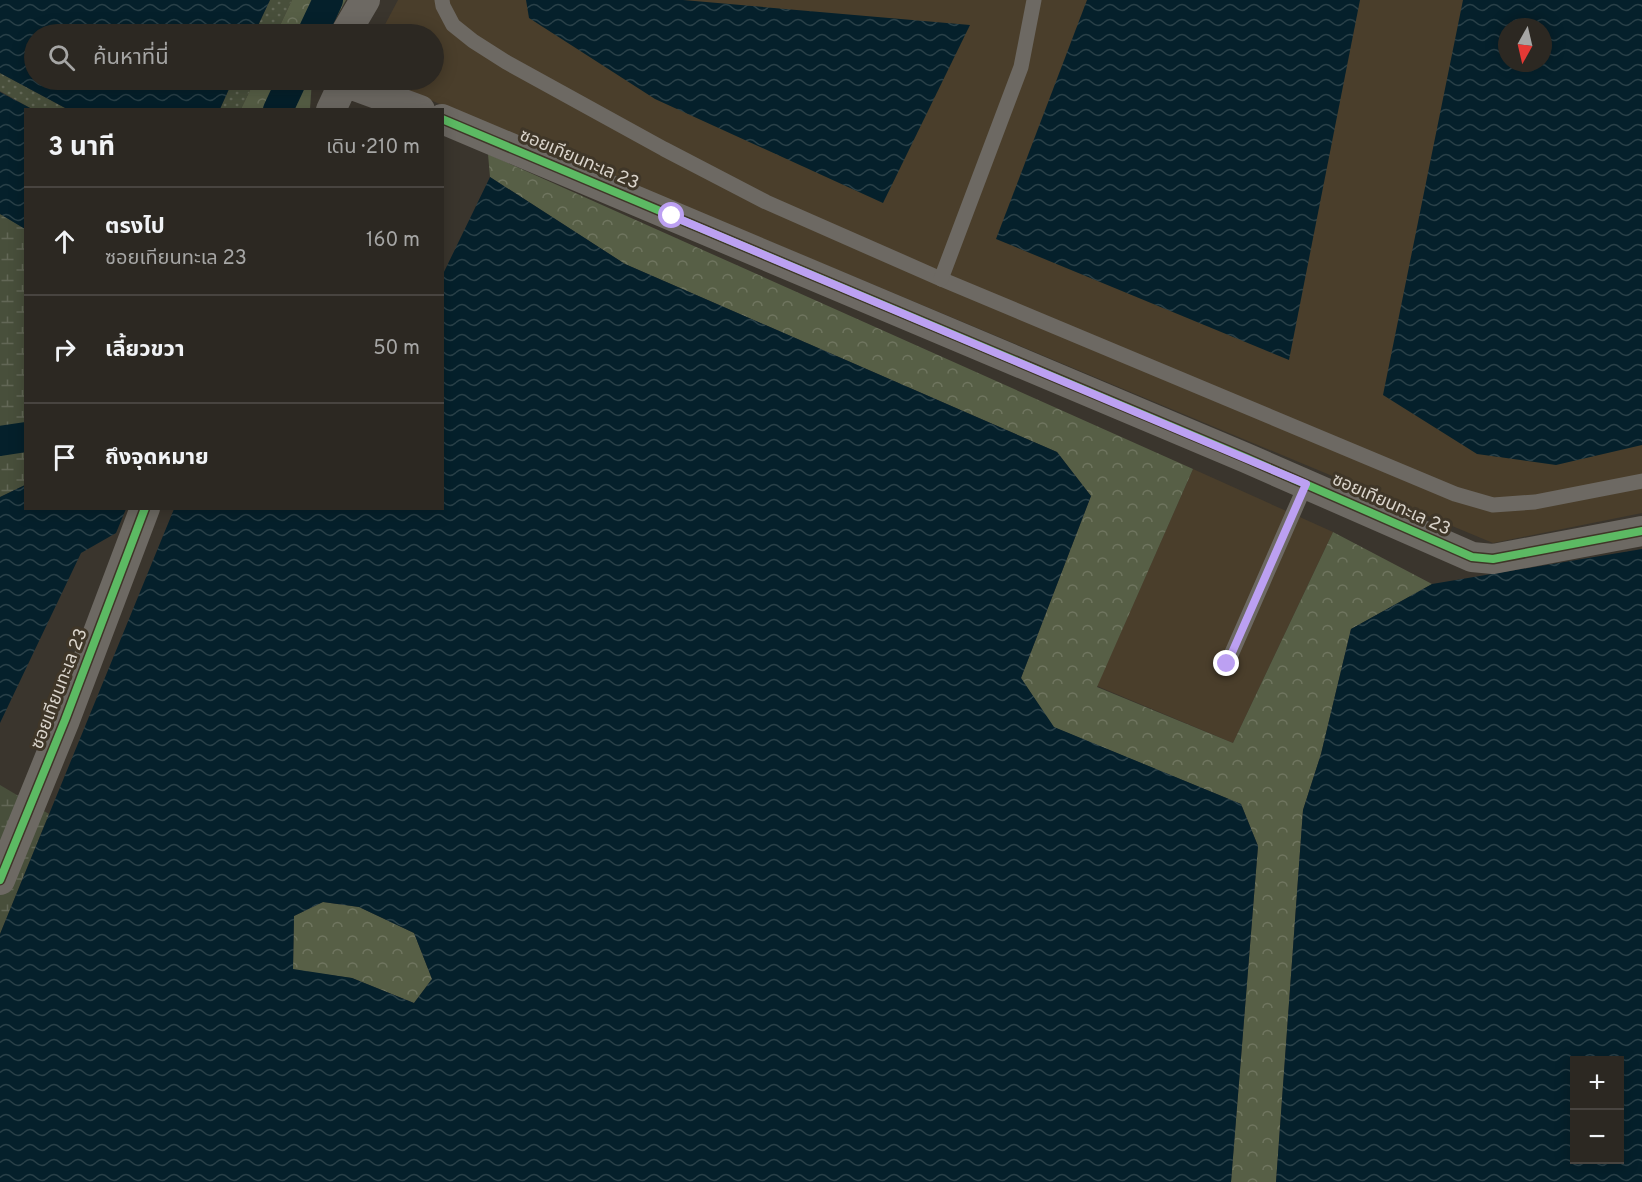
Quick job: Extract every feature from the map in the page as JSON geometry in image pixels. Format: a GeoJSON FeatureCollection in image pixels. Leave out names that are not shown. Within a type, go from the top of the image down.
{"type":"FeatureCollection","features":[{"type":"Feature","properties":{"kind":"street"},"geometry":{"type":"LineString","coordinates":[[351,24],[365,0]]}},
{"type":"Feature","properties":{"kind":"street"},"geometry":{"type":"LineString","coordinates":[[332,108],[339,90]]}},
{"type":"Feature","properties":{"kind":"street"},"geometry":{"type":"LineString","coordinates":[[369,90],[416,108]]}},
{"type":"Feature","properties":{"kind":"street","name":"ซอยเทียนทะเล 23"},"geometry":{"type":"LineString","coordinates":[[444,120],[1306,484],[1472,557],[1493,559],[1642,531]]}},
{"type":"Feature","properties":{"kind":"street","name":"ซอยเทียนทะเล 23"},"geometry":{"type":"LineString","coordinates":[[0,880],[65,720],[144,510]]}},
{"type":"Feature","properties":{"kind":"lane"},"geometry":{"type":"LineString","coordinates":[[442,0],[442,6],[453,25],[506,62],[766,202],[941,279],[1455,494],[1493,505],[1535,502],[1642,482]]}},
{"type":"Feature","properties":{"kind":"lane"},"geometry":{"type":"LineString","coordinates":[[941,279],[1021,67],[1034,0]]}},
{"type":"Feature","properties":{"kind":"lane"},"geometry":{"type":"LineString","coordinates":[[1227,664],[1306,484]]}},
{"type":"Feature","properties":{"kind":"shaded area"},"geometry":{"type":"Polygon","coordinates":[[[398,0],[1642,0],[1642,513],[1493,543],[406,90],[444,90],[444,24],[385,24],[398,0]]]}},
{"type":"Feature","properties":{"kind":"shaded area"},"geometry":{"type":"Polygon","coordinates":[[[1193,469],[1333,532],[1233,743],[1097,686],[1193,469]]]}},
{"type":"Feature","properties":{"kind":"green space"},"geometry":{"type":"Polygon","coordinates":[[[270,0],[292,0],[281,24],[259,24],[270,0]]]}},
{"type":"Feature","properties":{"kind":"green space"},"geometry":{"type":"Polygon","coordinates":[[[292,0],[346,0],[333,24],[281,24],[292,0]]]}},
{"type":"Feature","properties":{"kind":"green space"},"geometry":{"type":"Polygon","coordinates":[[[0,73],[24,86],[24,90],[32,90],[65,108],[30,108],[0,91],[0,73]]]}},
{"type":"Feature","properties":{"kind":"green space"},"geometry":{"type":"Polygon","coordinates":[[[229,90],[250,90],[241,108],[220,108],[229,90]]]}},
{"type":"Feature","properties":{"kind":"green space"},"geometry":{"type":"Polygon","coordinates":[[[250,90],[311,90],[310,108],[241,108],[250,90]]]}},
{"type":"Feature","properties":{"kind":"green space"},"geometry":{"type":"Polygon","coordinates":[[[488,154],[1193,469],[1097,687],[1233,743],[1333,532],[1432,584],[1351,629],[1321,754],[1303,810],[1276,1182],[1231,1182],[1258,846],[1241,804],[1053,727],[1021,678],[1091,496],[1057,452],[625,264],[490,177],[488,154]]]}},
{"type":"Feature","properties":{"kind":"green space"},"geometry":{"type":"Polygon","coordinates":[[[0,214],[24,228],[24,485],[0,497],[0,214]]]}},
{"type":"Feature","properties":{"kind":"green space"},"geometry":{"type":"Polygon","coordinates":[[[0,785],[49,814],[0,934],[0,785]]]}},
{"type":"Feature","properties":{"kind":"green space"},"geometry":{"type":"Polygon","coordinates":[[[323,902],[359,907],[414,933],[432,979],[414,1003],[352,978],[293,970],[294,916],[323,902]]]}},
{"type":"Feature","properties":{"kind":"water"},"geometry":{"type":"Polygon","coordinates":[[[0,0],[270,0],[259,24],[24,24],[24,86],[0,73],[0,0]]]}},
{"type":"Feature","properties":{"kind":"water"},"geometry":{"type":"Polygon","coordinates":[[[526,0],[683,0],[970,25],[883,203],[655,99],[529,18],[526,0]]]}},
{"type":"Feature","properties":{"kind":"water"},"geometry":{"type":"Polygon","coordinates":[[[1087,0],[1360,0],[1289,360],[996,239],[1087,0]]]}},
{"type":"Feature","properties":{"kind":"water"},"geometry":{"type":"Polygon","coordinates":[[[1463,0],[1642,0],[1642,445],[1556,465],[1477,454],[1383,395],[1463,0]]]}},
{"type":"Feature","properties":{"kind":"water"},"geometry":{"type":"Polygon","coordinates":[[[32,90],[229,90],[220,108],[65,108],[32,90]]]}},
{"type":"Feature","properties":{"kind":"water"},"geometry":{"type":"Polygon","coordinates":[[[0,92],[30,108],[24,108],[24,228],[0,214],[0,92]]]}},
{"type":"Feature","properties":{"kind":"water"},"geometry":{"type":"Polygon","coordinates":[[[490,177],[625,264],[1057,452],[1091,496],[1021,678],[1054,727],[1241,804],[1258,846],[1231,1182],[0,1182],[0,934],[174,510],[444,510],[444,272],[490,177]],[[323,902],[294,916],[293,969],[352,978],[414,1003],[432,979],[414,933],[359,907],[323,902]]]}},
{"type":"Feature","properties":{"kind":"water"},"geometry":{"type":"Polygon","coordinates":[[[24,485],[24,510],[126,510],[116,533],[81,553],[0,723],[0,497],[24,485]]]}},
{"type":"Feature","properties":{"kind":"water"},"geometry":{"type":"Polygon","coordinates":[[[1642,549],[1642,1182],[1276,1182],[1303,810],[1321,754],[1351,629],[1432,584],[1642,549]]]}},
{"type":"Feature","properties":{"kind":"waterway"},"geometry":{"type":"LineString","coordinates":[[317,24],[328,0]]}},
{"type":"Feature","properties":{"kind":"waterway"},"geometry":{"type":"LineString","coordinates":[[279,108],[287,90]]}},
{"type":"Feature","properties":{"kind":"waterway"},"geometry":{"type":"LineString","coordinates":[[0,441],[24,437]]}},
{"type":"Feature","properties":{"kind":"cycle path"},"geometry":{"type":"LineString","coordinates":[[444,120],[1246,458],[1472,557],[1493,559],[1642,531]]}},
{"type":"Feature","properties":{"kind":"cycle path"},"geometry":{"type":"LineString","coordinates":[[0,880],[65,720],[144,510]]}},
{"type":"Feature","properties":{"kind":"route"},"geometry":{"type":"LineString","coordinates":[[672,216],[1306,484],[1227,664]]}}]}
